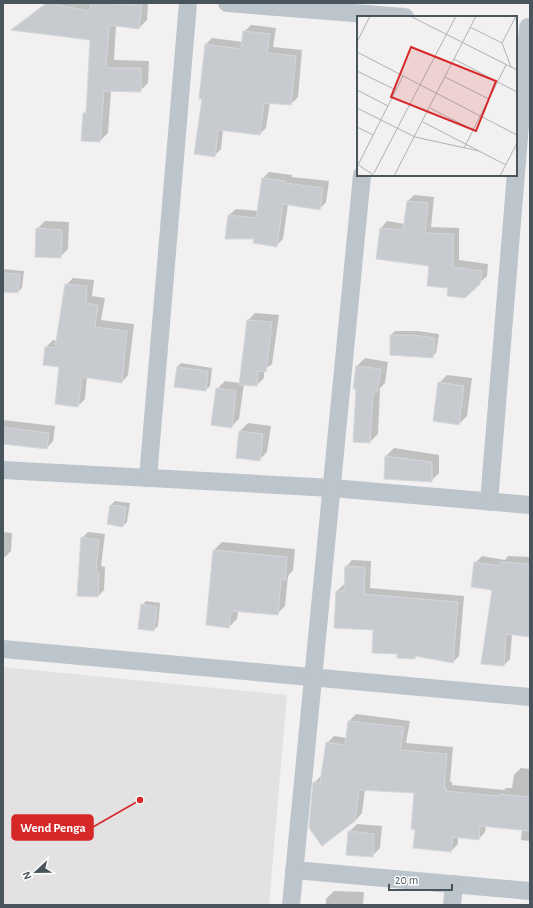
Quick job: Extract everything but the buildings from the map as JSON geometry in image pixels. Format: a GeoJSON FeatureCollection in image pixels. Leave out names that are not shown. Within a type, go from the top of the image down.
{"type":"FeatureCollection","features":[{"type":"Feature","properties":{"kind":"street"},"geometry":{"type":"LineString","coordinates":[[148,478],[188,3]]}},
{"type":"Feature","properties":{"kind":"street"},"geometry":{"type":"LineString","coordinates":[[227,3],[377,12],[399,16]]}},
{"type":"Feature","properties":{"kind":"street"},"geometry":{"type":"LineString","coordinates":[[517,135],[525,26]]}},
{"type":"Feature","properties":{"kind":"street"},"geometry":{"type":"LineString","coordinates":[[291,905],[362,176]]}},
{"type":"Feature","properties":{"kind":"street"},"geometry":{"type":"LineString","coordinates":[[490,502],[514,176]]}},
{"type":"Feature","properties":{"kind":"street"},"geometry":{"type":"LineString","coordinates":[[3,470],[332,488],[530,506]]}},
{"type":"Feature","properties":{"kind":"street"},"geometry":{"type":"LineString","coordinates":[[3,649],[530,697]]}},
{"type":"Feature","properties":{"kind":"street"},"geometry":{"type":"LineString","coordinates":[[294,870],[530,891]]}},
{"type":"Feature","properties":{"kind":"street"},"geometry":{"type":"LineString","coordinates":[[452,905],[454,884]]}},
{"type":"Feature","properties":{"kind":"shaded area"},"geometry":{"type":"Polygon","coordinates":[[[3,667],[287,695],[269,905],[3,905],[3,667]]]}},
{"type":"Feature","properties":{"kind":"place","name":"Wend Penga"},"geometry":{"type":"Point","coordinates":[140,800]}}]}
